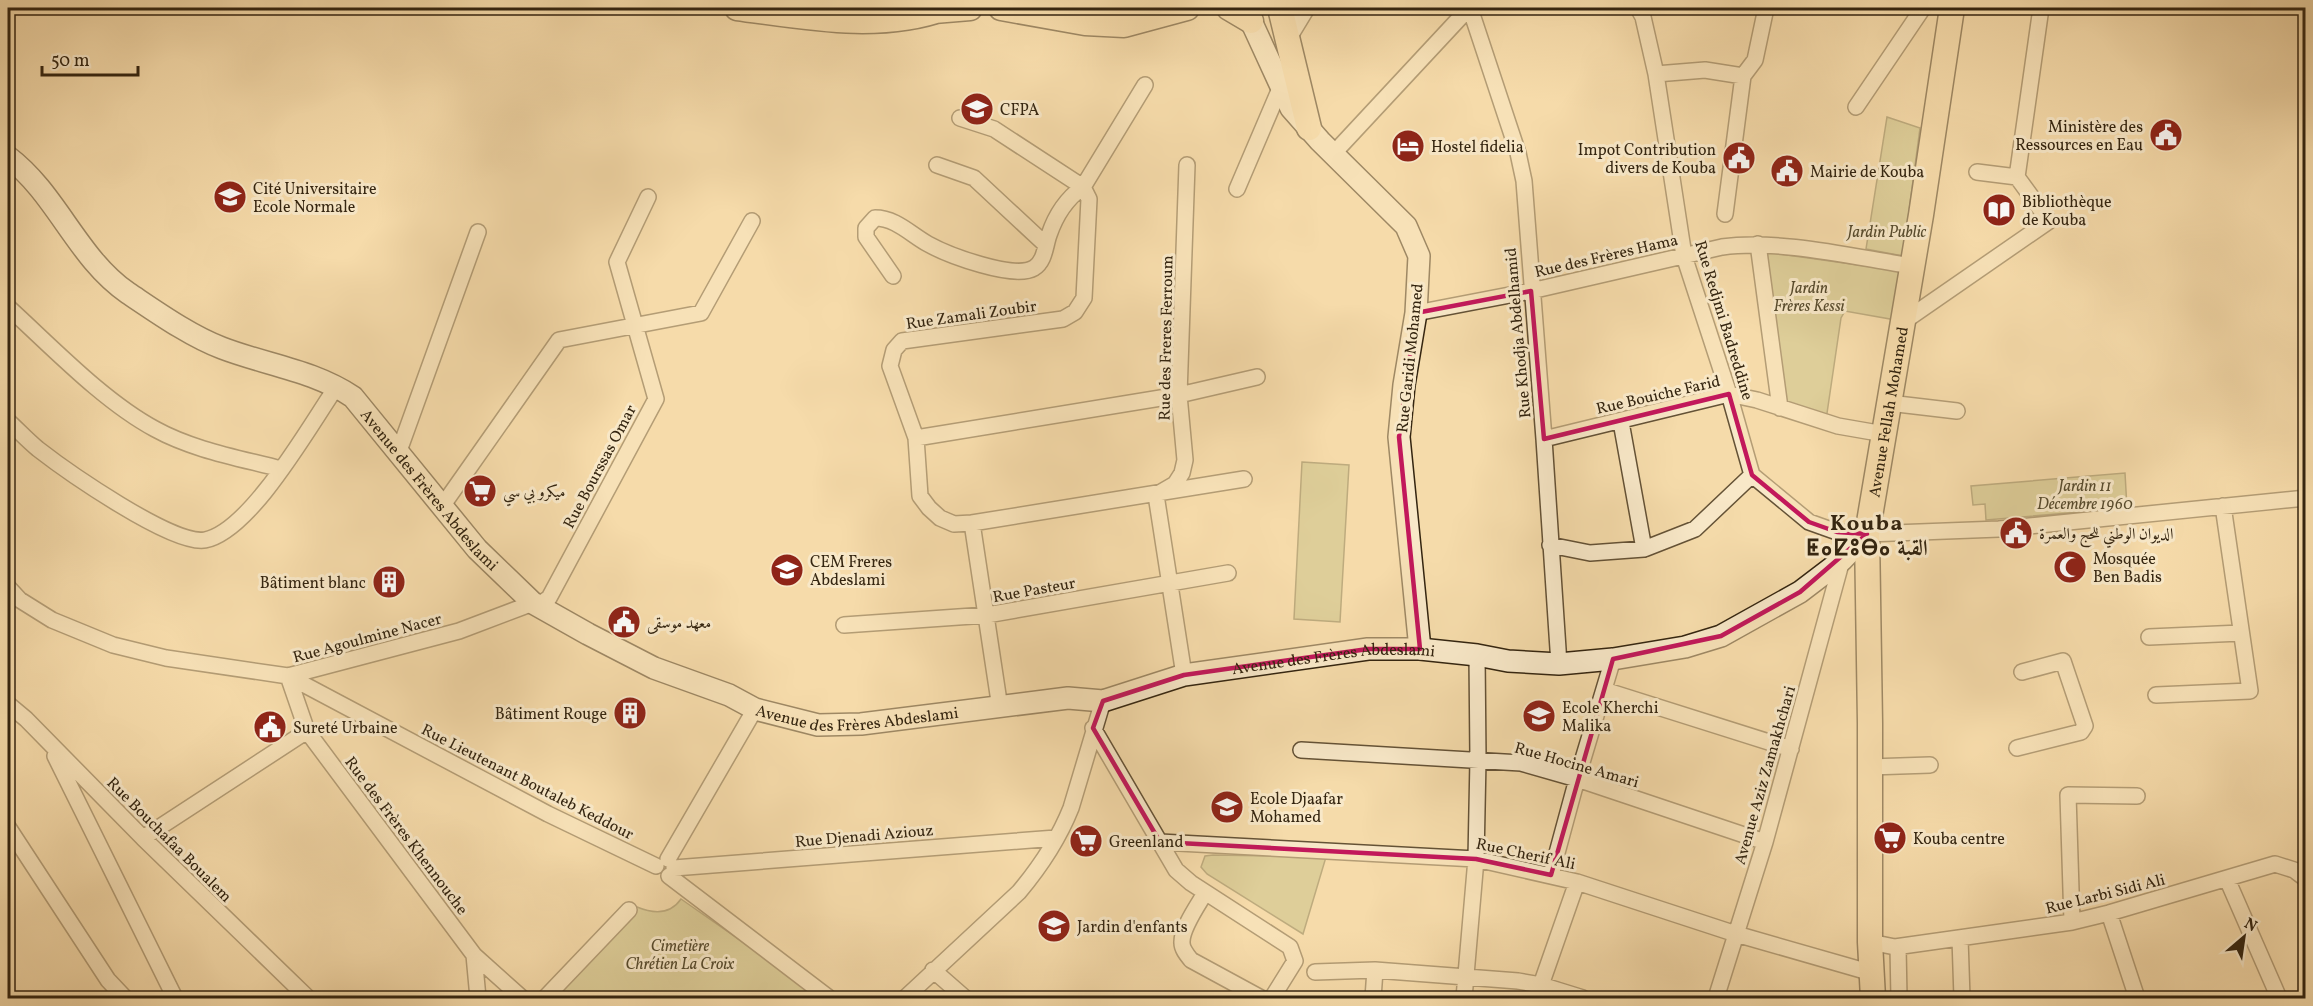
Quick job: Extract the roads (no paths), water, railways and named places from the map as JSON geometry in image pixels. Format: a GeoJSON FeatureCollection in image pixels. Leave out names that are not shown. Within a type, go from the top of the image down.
{"type":"FeatureCollection","features":[{"type":"Feature","properties":{"kind":"main road"},"geometry":{"type":"LineString","coordinates":[[736,8],[818,19],[884,21],[922,16],[940,9],[970,8]]}},
{"type":"Feature","properties":{"kind":"main road"},"geometry":{"type":"LineString","coordinates":[[1001,8],[1085,23],[1124,25],[1186,8]]}},
{"type":"Feature","properties":{"kind":"main road"},"geometry":{"type":"LineString","coordinates":[[1074,8],[1081,12],[1106,16],[1159,8]]}},
{"type":"Feature","properties":{"kind":"main road"},"geometry":{"type":"LineString","coordinates":[[1229,8],[1245,12]]}},
{"type":"Feature","properties":{"kind":"main road"},"geometry":{"type":"LineString","coordinates":[[1280,8],[1287,41],[1321,140]]}},
{"type":"Feature","properties":{"kind":"main road","name":"Avenue Fellah Mohamed"},"geometry":{"type":"LineString","coordinates":[[1873,999],[1870,942],[1867,534],[1921,215],[1952,8]]}},
{"type":"Feature","properties":{"kind":"main road","name":"Rue Garidi Mohamed"},"geometry":{"type":"LineString","coordinates":[[1245,12],[1292,108],[1406,226],[1419,256],[1416,314],[1404,385],[1399,437],[1420,649]]}},
{"type":"Feature","properties":{"kind":"main road","name":"Avenue des Frères Abdeslami"},"geometry":{"type":"LineString","coordinates":[[8,157],[26,171],[37,184],[107,277],[127,292],[220,348],[311,375],[337,386],[353,397],[477,549],[533,603],[654,668],[729,695],[755,709],[818,725],[861,724],[1068,698],[1103,701],[1184,675],[1368,649],[1420,649],[1508,661],[1559,664],[1613,659],[1685,647],[1721,636],[1800,592],[1842,560],[1867,534]]}},
{"type":"Feature","properties":{"kind":"street"},"geometry":{"type":"LineString","coordinates":[[1287,41],[1307,8]]}},
{"type":"Feature","properties":{"kind":"street"},"geometry":{"type":"LineString","coordinates":[[1321,140],[1470,8]]}},
{"type":"Feature","properties":{"kind":"street","name":"Rue Khodja Abdelhamid"},"geometry":{"type":"LineString","coordinates":[[1470,8],[1518,153],[1524,181],[1559,664]]}},
{"type":"Feature","properties":{"kind":"street","name":"Rue Redjmi Badreddine"},"geometry":{"type":"LineString","coordinates":[[1638,8],[1643,17],[1656,74],[1684,256],[1730,394],[1752,475]]}},
{"type":"Feature","properties":{"kind":"street"},"geometry":{"type":"LineString","coordinates":[[1725,214],[1743,76],[1755,60],[1766,8]]}},
{"type":"Feature","properties":{"kind":"street"},"geometry":{"type":"LineString","coordinates":[[1856,107],[1923,8]]}},
{"type":"Feature","properties":{"kind":"street"},"geometry":{"type":"LineString","coordinates":[[1903,322],[2049,221],[2017,177],[2041,8]]}},
{"type":"Feature","properties":{"kind":"street"},"geometry":{"type":"LineString","coordinates":[[1656,74],[1705,70],[1743,76]]}},
{"type":"Feature","properties":{"kind":"street"},"geometry":{"type":"LineString","coordinates":[[893,276],[866,237],[866,228],[875,218],[887,218],[928,244],[951,255],[1004,270],[1024,271],[1035,267],[1043,258],[1061,207],[1071,195],[1083,187],[1145,85]]}},
{"type":"Feature","properties":{"kind":"street"},"geometry":{"type":"LineString","coordinates":[[1237,189],[1281,86]]}},
{"type":"Feature","properties":{"kind":"street"},"geometry":{"type":"LineString","coordinates":[[960,118],[994,129],[1083,187]]}},
{"type":"Feature","properties":{"kind":"street"},"geometry":{"type":"LineString","coordinates":[[937,165],[974,178],[1046,245]]}},
{"type":"Feature","properties":{"kind":"street","name":"Rue des Freres Ferroum"},"geometry":{"type":"LineString","coordinates":[[1156,495],[1175,484],[1182,473],[1185,460],[1179,395],[1187,165]]}},
{"type":"Feature","properties":{"kind":"street"},"geometry":{"type":"LineString","coordinates":[[1977,172],[2017,177]]}},
{"type":"Feature","properties":{"kind":"street","name":"Rue Zamali Zoubir"},"geometry":{"type":"LineString","coordinates":[[1083,187],[1089,199],[1084,298],[1075,312],[1063,319],[902,341],[894,350],[890,366],[916,438],[920,496],[940,518],[954,524],[1156,495],[1244,479]]}},
{"type":"Feature","properties":{"kind":"street","name":"Rue Bourssas Omar"},"geometry":{"type":"LineString","coordinates":[[533,603],[543,602],[549,597],[656,399],[617,262],[648,197]]}},
{"type":"Feature","properties":{"kind":"street"},"geometry":{"type":"LineString","coordinates":[[443,506],[559,340],[701,313],[752,221]]}},
{"type":"Feature","properties":{"kind":"street"},"geometry":{"type":"LineString","coordinates":[[399,452],[478,232]]}},
{"type":"Feature","properties":{"kind":"street"},"geometry":{"type":"LineString","coordinates":[[1758,244],[1780,408]]}},
{"type":"Feature","properties":{"kind":"street","name":"Rue des Frères Hama"},"geometry":{"type":"LineString","coordinates":[[1416,314],[1532,291],[1722,246],[1758,244],[1912,266]]}},
{"type":"Feature","properties":{"kind":"street"},"geometry":{"type":"LineString","coordinates":[[8,307],[119,406],[156,430],[192,445],[281,469]]}},
{"type":"Feature","properties":{"kind":"street"},"geometry":{"type":"LineString","coordinates":[[916,438],[1179,395],[1257,377]]}},
{"type":"Feature","properties":{"kind":"street"},"geometry":{"type":"LineString","coordinates":[[8,421],[38,449],[137,515],[185,538],[204,540],[217,535],[244,516],[260,499],[337,386]]}},
{"type":"Feature","properties":{"kind":"street","name":"Rue Bouiche Farid"},"geometry":{"type":"LineString","coordinates":[[1544,439],[1730,394],[1757,400],[1838,426],[1884,434]]}},
{"type":"Feature","properties":{"kind":"street"},"geometry":{"type":"LineString","coordinates":[[1890,404],[1957,411]]}},
{"type":"Feature","properties":{"kind":"street"},"geometry":{"type":"LineString","coordinates":[[1621,422],[1644,549]]}},
{"type":"Feature","properties":{"kind":"street"},"geometry":{"type":"LineString","coordinates":[[1550,544],[1590,554],[1644,549],[1695,530],[1752,475],[1809,522],[1837,532],[1867,534],[1999,529],[2306,498]]}},
{"type":"Feature","properties":{"kind":"street"},"geometry":{"type":"LineString","coordinates":[[1156,495],[1184,675]]}},
{"type":"Feature","properties":{"kind":"street"},"geometry":{"type":"LineString","coordinates":[[2156,695],[2250,691],[2223,506]]}},
{"type":"Feature","properties":{"kind":"street"},"geometry":{"type":"LineString","coordinates":[[972,523],[1000,708]]}},
{"type":"Feature","properties":{"kind":"street","name":"Avenue Aziz Zamakhchari"},"geometry":{"type":"LineString","coordinates":[[1716,999],[1765,842],[1842,560]]}},
{"type":"Feature","properties":{"kind":"street","name":"Rue Pasteur"},"geometry":{"type":"LineString","coordinates":[[844,625],[987,615],[1228,573]]}},
{"type":"Feature","properties":{"kind":"street","name":"Rue Agoulmine Nacer"},"geometry":{"type":"LineString","coordinates":[[8,587],[20,600],[52,620],[113,645],[166,658],[288,676],[459,631],[533,603]]}},
{"type":"Feature","properties":{"kind":"street"},"geometry":{"type":"LineString","coordinates":[[2149,637],[2241,633]]}},
{"type":"Feature","properties":{"kind":"street"},"geometry":{"type":"LineString","coordinates":[[1464,999],[1476,859],[1477,655]]}},
{"type":"Feature","properties":{"kind":"street"},"geometry":{"type":"LineString","coordinates":[[1551,875],[1576,779],[1613,659]]}},
{"type":"Feature","properties":{"kind":"street"},"geometry":{"type":"LineString","coordinates":[[2017,748],[2081,732],[2085,726],[2063,661],[2022,672]]}},
{"type":"Feature","properties":{"kind":"street","name":"Rue des Frères Khennouche"},"geometry":{"type":"LineString","coordinates":[[288,676],[307,731],[474,955],[522,999]]}},
{"type":"Feature","properties":{"kind":"street","name":"Rue Lieutenant Boutaleb Keddour"},"geometry":{"type":"LineString","coordinates":[[288,676],[548,814],[667,867],[829,999]]}},
{"type":"Feature","properties":{"kind":"street"},"geometry":{"type":"LineString","coordinates":[[1604,690],[1791,749]]}},
{"type":"Feature","properties":{"kind":"street"},"geometry":{"type":"LineString","coordinates":[[905,999],[933,970],[1019,892],[1033,876],[1071,808],[1093,728],[1103,701]]}},
{"type":"Feature","properties":{"kind":"street","name":"Rue Bouchafaa Boualem"},"geometry":{"type":"LineString","coordinates":[[8,704],[308,999]]}},
{"type":"Feature","properties":{"kind":"street"},"geometry":{"type":"LineString","coordinates":[[667,867],[755,709]]}},
{"type":"Feature","properties":{"kind":"street"},"geometry":{"type":"LineString","coordinates":[[1093,728],[1176,870],[1205,893],[1290,946],[1295,961],[1272,999]]}},
{"type":"Feature","properties":{"kind":"street"},"geometry":{"type":"LineString","coordinates":[[143,838],[307,731]]}},
{"type":"Feature","properties":{"kind":"street"},"geometry":{"type":"LineString","coordinates":[[49,743],[175,999]]}},
{"type":"Feature","properties":{"kind":"street","name":"Rue Hocine Amari"},"geometry":{"type":"LineString","coordinates":[[1301,750],[1521,763],[1765,842]]}},
{"type":"Feature","properties":{"kind":"street"},"geometry":{"type":"LineString","coordinates":[[1870,767],[1930,765]]}},
{"type":"Feature","properties":{"kind":"street"},"geometry":{"type":"LineString","coordinates":[[2072,922],[2068,795],[2137,796]]}},
{"type":"Feature","properties":{"kind":"street"},"geometry":{"type":"LineString","coordinates":[[8,827],[108,980],[125,999]]}},
{"type":"Feature","properties":{"kind":"street","name":"Rue Djenadi Aziouz"},"geometry":{"type":"LineString","coordinates":[[667,867],[1056,838]]}},
{"type":"Feature","properties":{"kind":"street","name":"Rue Cherif Ali"},"geometry":{"type":"LineString","coordinates":[[1160,842],[1476,859],[1577,882],[1736,934],[1872,973]]}},
{"type":"Feature","properties":{"kind":"street","name":"Rue Larbi Sidi Ali"},"geometry":{"type":"LineString","coordinates":[[1870,942],[1898,946],[2072,922],[2275,864],[2294,870],[2306,879]]}},
{"type":"Feature","properties":{"kind":"street"},"geometry":{"type":"LineString","coordinates":[[2227,879],[2279,999]]}},
{"type":"Feature","properties":{"kind":"street"},"geometry":{"type":"LineString","coordinates":[[1541,985],[1577,882]]}},
{"type":"Feature","properties":{"kind":"street"},"geometry":{"type":"LineString","coordinates":[[1205,893],[1183,934],[1181,945],[1191,960],[1261,999]]}},
{"type":"Feature","properties":{"kind":"street"},"geometry":{"type":"LineString","coordinates":[[545,999],[629,910]]}},
{"type":"Feature","properties":{"kind":"street"},"geometry":{"type":"LineString","coordinates":[[2109,913],[2137,999]]}},
{"type":"Feature","properties":{"kind":"street"},"geometry":{"type":"LineString","coordinates":[[1960,938],[1962,999]]}},
{"type":"Feature","properties":{"kind":"street"},"geometry":{"type":"LineString","coordinates":[[1898,946],[1899,999]]}},
{"type":"Feature","properties":{"kind":"street"},"geometry":{"type":"LineString","coordinates":[[474,955],[478,999]]}},
{"type":"Feature","properties":{"kind":"street"},"geometry":{"type":"LineString","coordinates":[[933,970],[965,999]]}},
{"type":"Feature","properties":{"kind":"street"},"geometry":{"type":"LineString","coordinates":[[1373,999],[1375,970]]}},
{"type":"Feature","properties":{"kind":"street"},"geometry":{"type":"LineString","coordinates":[[1315,972],[1375,970],[1465,977],[1541,985],[1583,999]]}},
{"type":"Feature","properties":{"kind":"place","name":"CFPA"},"geometry":{"type":"Point","coordinates":[977,109]}},
{"type":"Feature","properties":{"kind":"place","name":"Ministère des Ressources en Eau"},"geometry":{"type":"Point","coordinates":[2166,135]}},
{"type":"Feature","properties":{"kind":"place","name":"Hostel fidelia"},"geometry":{"type":"Point","coordinates":[1408,146]}},
{"type":"Feature","properties":{"kind":"place","name":"Impot Contribution divers de Kouba"},"geometry":{"type":"Point","coordinates":[1739,158]}},
{"type":"Feature","properties":{"kind":"place","name":"Mairie de Kouba"},"geometry":{"type":"Point","coordinates":[1787,171]}},
{"type":"Feature","properties":{"kind":"place","name":"Cité Universitaire Ecole Normale"},"geometry":{"type":"Point","coordinates":[230,197]}},
{"type":"Feature","properties":{"kind":"place","name":"Bibliothèque de Kouba"},"geometry":{"type":"Point","coordinates":[1999,210]}},
{"type":"Feature","properties":{"kind":"place","name":"ميكرو بي سي"},"geometry":{"type":"Point","coordinates":[480,491]}},
{"type":"Feature","properties":{"kind":"place","name":"الديوان الوطني للحج والعمرة"},"geometry":{"type":"Point","coordinates":[2016,533]}},
{"type":"Feature","properties":{"kind":"place","name":"Mosquée Ben Badis"},"geometry":{"type":"Point","coordinates":[2070,567]}},
{"type":"Feature","properties":{"kind":"place","name":"CEM Freres Abdeslami"},"geometry":{"type":"Point","coordinates":[787,570]}},
{"type":"Feature","properties":{"kind":"place","name":"Bâtiment blanc"},"geometry":{"type":"Point","coordinates":[389,582]}},
{"type":"Feature","properties":{"kind":"place","name":"معهد موسقى"},"geometry":{"type":"Point","coordinates":[624,622]}},
{"type":"Feature","properties":{"kind":"place","name":"Bâtiment Rouge"},"geometry":{"type":"Point","coordinates":[630,713]}},
{"type":"Feature","properties":{"kind":"place","name":"Ecole Kherchi Malika"},"geometry":{"type":"Point","coordinates":[1539,716]}},
{"type":"Feature","properties":{"kind":"place","name":"Sureté Urbaine"},"geometry":{"type":"Point","coordinates":[270,727]}},
{"type":"Feature","properties":{"kind":"place","name":"Ecole Djaafar Mohamed"},"geometry":{"type":"Point","coordinates":[1227,807]}},
{"type":"Feature","properties":{"kind":"place","name":"Kouba centre"},"geometry":{"type":"Point","coordinates":[1890,838]}},
{"type":"Feature","properties":{"kind":"place","name":"Greenland"},"geometry":{"type":"Point","coordinates":[1086,841]}},
{"type":"Feature","properties":{"kind":"place","name":"Jardin d'enfants"},"geometry":{"type":"Point","coordinates":[1054,926]}},
{"type":"Feature","properties":{"kind":"district","name":"Kouba ⵟⴰⵇⵓⴱⴰ القبة"},"geometry":{"type":"Point","coordinates":[1867,534]}},
{"type":"Feature","properties":{"kind":"park label","name":"Jardin Public"},"geometry":{"type":"Point","coordinates":[1887,231]}},
{"type":"Feature","properties":{"kind":"park label","name":"Jardin Frères Kessi"},"geometry":{"type":"Point","coordinates":[1809,296]}},
{"type":"Feature","properties":{"kind":"park label","name":"Jardin 11 Décembre 1960"},"geometry":{"type":"Point","coordinates":[2085,494]}},
{"type":"Feature","properties":{"kind":"park label","name":"Cimetière Chrétien La Croix"},"geometry":{"type":"Point","coordinates":[680,954]}}]}
